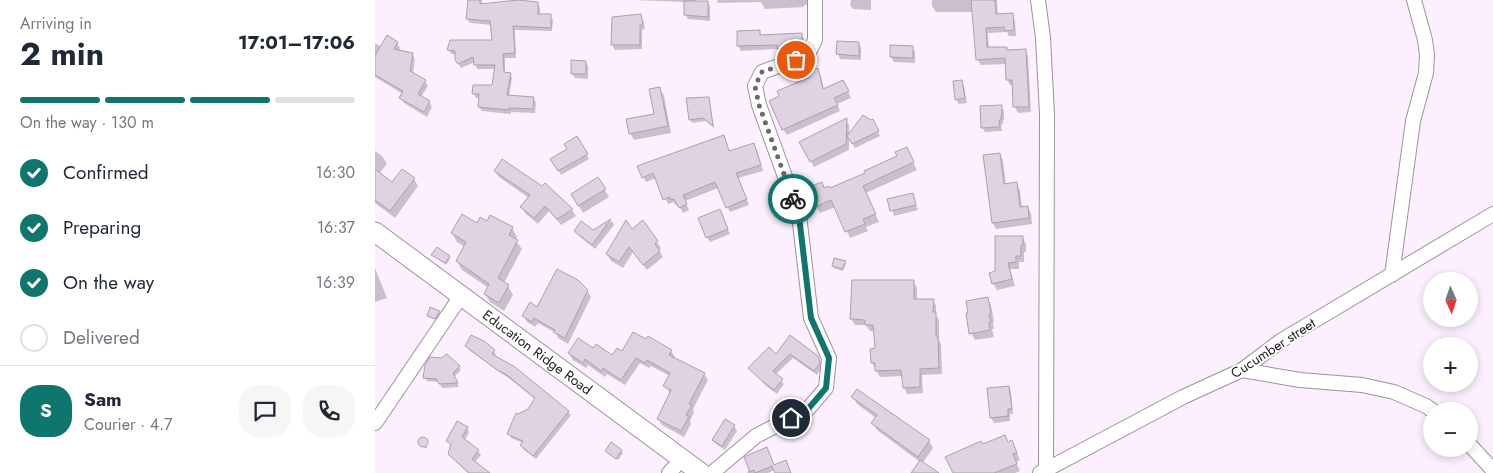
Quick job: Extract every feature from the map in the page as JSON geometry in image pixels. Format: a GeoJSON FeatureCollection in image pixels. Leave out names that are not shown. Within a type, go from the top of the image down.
{"type":"FeatureCollection","features":[{"type":"Feature","properties":{"kind":"main road","name":"Education Ridge Road"},"geometry":{"type":"LineString","coordinates":[[375,232],[701,473]]}},
{"type":"Feature","properties":{"kind":"street"},"geometry":{"type":"LineString","coordinates":[[712,473],[756,436],[808,409],[826,388],[829,358],[811,318],[799,216],[759,105],[755,86],[762,72],[807,56],[815,40],[815,0]]}},
{"type":"Feature","properties":{"kind":"street","name":"Cucumber street"},"geometry":{"type":"LineString","coordinates":[[1038,0],[1043,38],[1047,114],[1043,472],[1183,397],[1242,370],[1282,340],[1392,275],[1491,212]]}},
{"type":"Feature","properties":{"kind":"street"},"geometry":{"type":"LineString","coordinates":[[1392,275],[1413,122],[1426,73],[1427,55],[1425,40],[1414,0]]}},
{"type":"Feature","properties":{"kind":"street"},"geometry":{"type":"LineString","coordinates":[[375,423],[461,296]]}},
{"type":"Feature","properties":{"kind":"street"},"geometry":{"type":"LineString","coordinates":[[1242,370],[1300,380],[1361,385],[1394,392],[1423,405]]}},
{"type":"Feature","properties":{"kind":"street"},"geometry":{"type":"LineString","coordinates":[[1478,454],[1493,470]]}},
{"type":"Feature","properties":{"kind":"street"},"geometry":{"type":"LineString","coordinates":[[669,473],[682,459]]}},
{"type":"Feature","properties":{"kind":"building"},"geometry":{"type":"Polygon","coordinates":[[[468,0],[480,0],[480,4],[518,0],[538,2],[538,14],[551,14],[551,28],[513,26],[515,53],[503,54],[504,72],[511,73],[507,95],[534,97],[533,109],[509,108],[509,110],[478,107],[479,94],[472,94],[473,85],[492,85],[495,65],[474,65],[473,57],[458,64],[455,60],[455,51],[447,50],[450,40],[492,40],[490,21],[466,19],[468,0]]]}},
{"type":"Feature","properties":{"kind":"building"},"geometry":{"type":"Polygon","coordinates":[[[971,0],[995,0],[996,14],[1013,13],[1014,30],[1005,31],[1004,27],[986,28],[987,47],[1007,47],[1007,50],[1026,49],[1029,107],[1013,107],[1012,80],[1006,80],[1005,58],[976,60],[971,0]]]}},
{"type":"Feature","properties":{"kind":"building"},"geometry":{"type":"Polygon","coordinates":[[[684,1],[708,1],[708,17],[684,15],[684,1]]]}},
{"type":"Feature","properties":{"kind":"building"},"geometry":{"type":"Polygon","coordinates":[[[641,14],[643,25],[640,25],[640,45],[611,45],[612,17],[641,14]]]}},
{"type":"Feature","properties":{"kind":"building"},"geometry":{"type":"Polygon","coordinates":[[[760,30],[760,35],[802,33],[802,46],[801,48],[777,49],[777,45],[737,46],[737,31],[760,30]]]}},
{"type":"Feature","properties":{"kind":"building"},"geometry":{"type":"Polygon","coordinates":[[[387,35],[398,42],[394,49],[413,53],[410,71],[426,80],[418,94],[430,101],[424,112],[399,98],[403,91],[375,75],[375,56],[387,35]]]}},
{"type":"Feature","properties":{"kind":"building"},"geometry":{"type":"Polygon","coordinates":[[[837,41],[859,42],[859,56],[836,54],[837,41]]]}},
{"type":"Feature","properties":{"kind":"building"},"geometry":{"type":"Polygon","coordinates":[[[890,45],[913,46],[913,58],[890,57],[890,45]]]}},
{"type":"Feature","properties":{"kind":"building"},"geometry":{"type":"Polygon","coordinates":[[[571,60],[586,61],[586,74],[571,74],[571,60]]]}},
{"type":"Feature","properties":{"kind":"building"},"geometry":{"type":"Polygon","coordinates":[[[818,68],[823,89],[843,80],[849,91],[834,98],[838,105],[782,130],[769,101],[779,96],[777,91],[810,77],[809,71],[818,68]]]}},
{"type":"Feature","properties":{"kind":"building"},"geometry":{"type":"Polygon","coordinates":[[[962,80],[965,98],[955,100],[953,81],[962,80]]]}},
{"type":"Feature","properties":{"kind":"building"},"geometry":{"type":"Polygon","coordinates":[[[660,87],[668,126],[629,134],[626,119],[654,114],[649,89],[660,87]]]}},
{"type":"Feature","properties":{"kind":"building"},"geometry":{"type":"Polygon","coordinates":[[[709,97],[713,126],[703,118],[689,120],[686,98],[709,97]]]}},
{"type":"Feature","properties":{"kind":"building"},"geometry":{"type":"Polygon","coordinates":[[[1002,105],[1001,120],[999,120],[1000,127],[981,128],[980,106],[1002,105]]]}},
{"type":"Feature","properties":{"kind":"building"},"geometry":{"type":"Polygon","coordinates":[[[863,115],[871,120],[873,119],[879,131],[852,144],[847,136],[863,115]]]}},
{"type":"Feature","properties":{"kind":"building"},"geometry":{"type":"Polygon","coordinates":[[[847,118],[846,144],[810,162],[799,142],[847,118]]]}},
{"type":"Feature","properties":{"kind":"building"},"geometry":{"type":"Polygon","coordinates":[[[724,135],[729,151],[754,143],[761,165],[736,173],[747,199],[726,208],[715,182],[683,195],[687,204],[679,208],[674,199],[671,200],[670,197],[663,200],[653,173],[642,178],[637,166],[724,135]]]}},
{"type":"Feature","properties":{"kind":"building"},"geometry":{"type":"Polygon","coordinates":[[[577,136],[588,154],[558,171],[550,159],[567,149],[564,144],[577,136]]]}},
{"type":"Feature","properties":{"kind":"building"},"geometry":{"type":"Polygon","coordinates":[[[907,147],[914,162],[863,186],[876,214],[863,219],[865,224],[845,232],[831,200],[815,207],[807,188],[822,182],[824,188],[829,186],[830,188],[865,173],[864,171],[897,156],[895,152],[907,147]]]}},
{"type":"Feature","properties":{"kind":"building"},"geometry":{"type":"Polygon","coordinates":[[[1000,153],[1004,184],[1017,182],[1020,207],[1028,206],[1029,218],[992,223],[983,155],[1000,153]]]}},
{"type":"Feature","properties":{"kind":"building"},"geometry":{"type":"Polygon","coordinates":[[[502,159],[542,186],[545,183],[573,209],[557,219],[545,206],[534,218],[520,207],[530,195],[494,171],[502,159]]]}},
{"type":"Feature","properties":{"kind":"building"},"geometry":{"type":"Polygon","coordinates":[[[375,169],[392,182],[402,169],[415,178],[390,211],[375,200],[375,169]]]}},
{"type":"Feature","properties":{"kind":"building"},"geometry":{"type":"Polygon","coordinates":[[[598,177],[606,189],[578,206],[571,194],[598,177]]]}},
{"type":"Feature","properties":{"kind":"building"},"geometry":{"type":"Polygon","coordinates":[[[913,193],[916,205],[890,211],[887,199],[913,193]]]}},
{"type":"Feature","properties":{"kind":"building"},"geometry":{"type":"Polygon","coordinates":[[[720,209],[728,229],[706,238],[698,218],[720,209]]]}},
{"type":"Feature","properties":{"kind":"building"},"geometry":{"type":"Polygon","coordinates":[[[462,214],[477,223],[480,217],[487,221],[490,215],[513,227],[509,235],[518,240],[498,278],[509,285],[499,303],[484,294],[489,284],[456,261],[466,242],[451,233],[462,214]]]}},
{"type":"Feature","properties":{"kind":"building"},"geometry":{"type":"Polygon","coordinates":[[[611,219],[592,245],[574,231],[581,221],[593,230],[611,219]]]}},
{"type":"Feature","properties":{"kind":"building"},"geometry":{"type":"Polygon","coordinates":[[[626,220],[632,229],[643,220],[658,241],[655,244],[660,251],[643,265],[629,247],[619,262],[606,254],[626,220]]]}},
{"type":"Feature","properties":{"kind":"building"},"geometry":{"type":"Polygon","coordinates":[[[995,236],[1023,236],[1023,245],[1021,245],[1021,256],[1016,256],[1016,262],[1008,263],[1012,279],[992,284],[989,273],[995,271],[995,236]]]}},
{"type":"Feature","properties":{"kind":"building"},"geometry":{"type":"Polygon","coordinates":[[[437,247],[450,256],[445,263],[431,255],[437,247]]]}},
{"type":"Feature","properties":{"kind":"building"},"geometry":{"type":"Polygon","coordinates":[[[834,258],[846,261],[842,269],[832,266],[834,258]]]}},
{"type":"Feature","properties":{"kind":"building"},"geometry":{"type":"Polygon","coordinates":[[[557,269],[578,280],[588,290],[565,338],[534,318],[532,322],[522,316],[530,302],[537,307],[557,269]]]}},
{"type":"Feature","properties":{"kind":"building"},"geometry":{"type":"Polygon","coordinates":[[[852,280],[914,280],[914,299],[934,299],[933,312],[936,312],[939,368],[920,369],[920,387],[903,388],[901,370],[875,371],[875,363],[871,363],[870,349],[875,348],[873,325],[865,325],[865,320],[850,319],[852,280]]]}},
{"type":"Feature","properties":{"kind":"building"},"geometry":{"type":"Polygon","coordinates":[[[988,297],[991,314],[989,314],[990,330],[969,334],[966,301],[988,297]]]}},
{"type":"Feature","properties":{"kind":"building"},"geometry":{"type":"Polygon","coordinates":[[[430,307],[440,311],[435,319],[427,316],[430,307]]]}},
{"type":"Feature","properties":{"kind":"building"},"geometry":{"type":"Polygon","coordinates":[[[633,332],[646,339],[648,336],[672,350],[669,355],[705,373],[689,404],[692,405],[686,415],[689,417],[681,431],[657,419],[671,390],[663,386],[670,373],[647,360],[645,363],[636,358],[621,380],[603,368],[601,371],[585,359],[583,363],[568,353],[578,338],[593,348],[596,344],[612,355],[617,348],[622,351],[633,332]]]}},
{"type":"Feature","properties":{"kind":"building"},"geometry":{"type":"Polygon","coordinates":[[[471,335],[484,341],[495,350],[492,354],[515,367],[569,411],[533,456],[520,445],[523,441],[507,434],[516,413],[518,414],[528,409],[535,398],[507,375],[497,370],[465,346],[471,335]]]}},
{"type":"Feature","properties":{"kind":"building"},"geometry":{"type":"Polygon","coordinates":[[[790,335],[818,356],[820,363],[814,371],[790,354],[773,371],[783,379],[774,390],[748,368],[769,347],[776,354],[790,335]]]}},
{"type":"Feature","properties":{"kind":"building"},"geometry":{"type":"Polygon","coordinates":[[[447,354],[460,366],[453,373],[458,383],[439,384],[437,379],[423,378],[425,365],[430,357],[441,358],[447,354]]]}},
{"type":"Feature","properties":{"kind":"building"},"geometry":{"type":"Polygon","coordinates":[[[1009,386],[1012,409],[1008,409],[1008,416],[990,418],[987,388],[1009,386]]]}},
{"type":"Feature","properties":{"kind":"building"},"geometry":{"type":"Polygon","coordinates":[[[857,389],[930,440],[918,457],[871,423],[877,415],[851,397],[857,389]]]}},
{"type":"Feature","properties":{"kind":"building"},"geometry":{"type":"Polygon","coordinates":[[[725,419],[735,425],[722,446],[712,440],[725,419]]]}},
{"type":"Feature","properties":{"kind":"building"},"geometry":{"type":"Polygon","coordinates":[[[457,421],[468,427],[462,437],[479,450],[472,459],[490,473],[469,473],[448,454],[451,444],[446,441],[457,421]]]}},
{"type":"Feature","properties":{"kind":"building"},"geometry":{"type":"Polygon","coordinates":[[[1005,435],[1008,442],[1012,440],[1017,453],[1013,454],[1017,464],[994,473],[953,473],[945,457],[981,441],[983,444],[1005,435]]]}},
{"type":"Feature","properties":{"kind":"building"},"geometry":{"type":"Polygon","coordinates":[[[421,437],[425,437],[428,442],[427,446],[421,447],[418,444],[418,440],[421,437]]]}},
{"type":"Feature","properties":{"kind":"building"},"geometry":{"type":"Polygon","coordinates":[[[611,442],[622,450],[616,459],[605,451],[611,442]]]}},
{"type":"Feature","properties":{"kind":"building"},"geometry":{"type":"Polygon","coordinates":[[[767,447],[774,465],[786,460],[791,473],[775,473],[772,466],[755,473],[754,470],[750,472],[744,457],[767,447]]]}},
{"type":"Feature","properties":{"kind":"building"},"geometry":{"type":"Polygon","coordinates":[[[920,460],[939,473],[911,473],[920,460]]]}},
{"type":"Feature","properties":{"kind":"way so far"},"geometry":{"type":"LineString","coordinates":[[793,199],[759,105],[755,86],[762,72],[796,60]]}},
{"type":"Feature","properties":{"kind":"route"},"geometry":{"type":"LineString","coordinates":[[791,418],[808,409],[826,388],[829,358],[811,318],[799,216],[793,199]]}}]}
